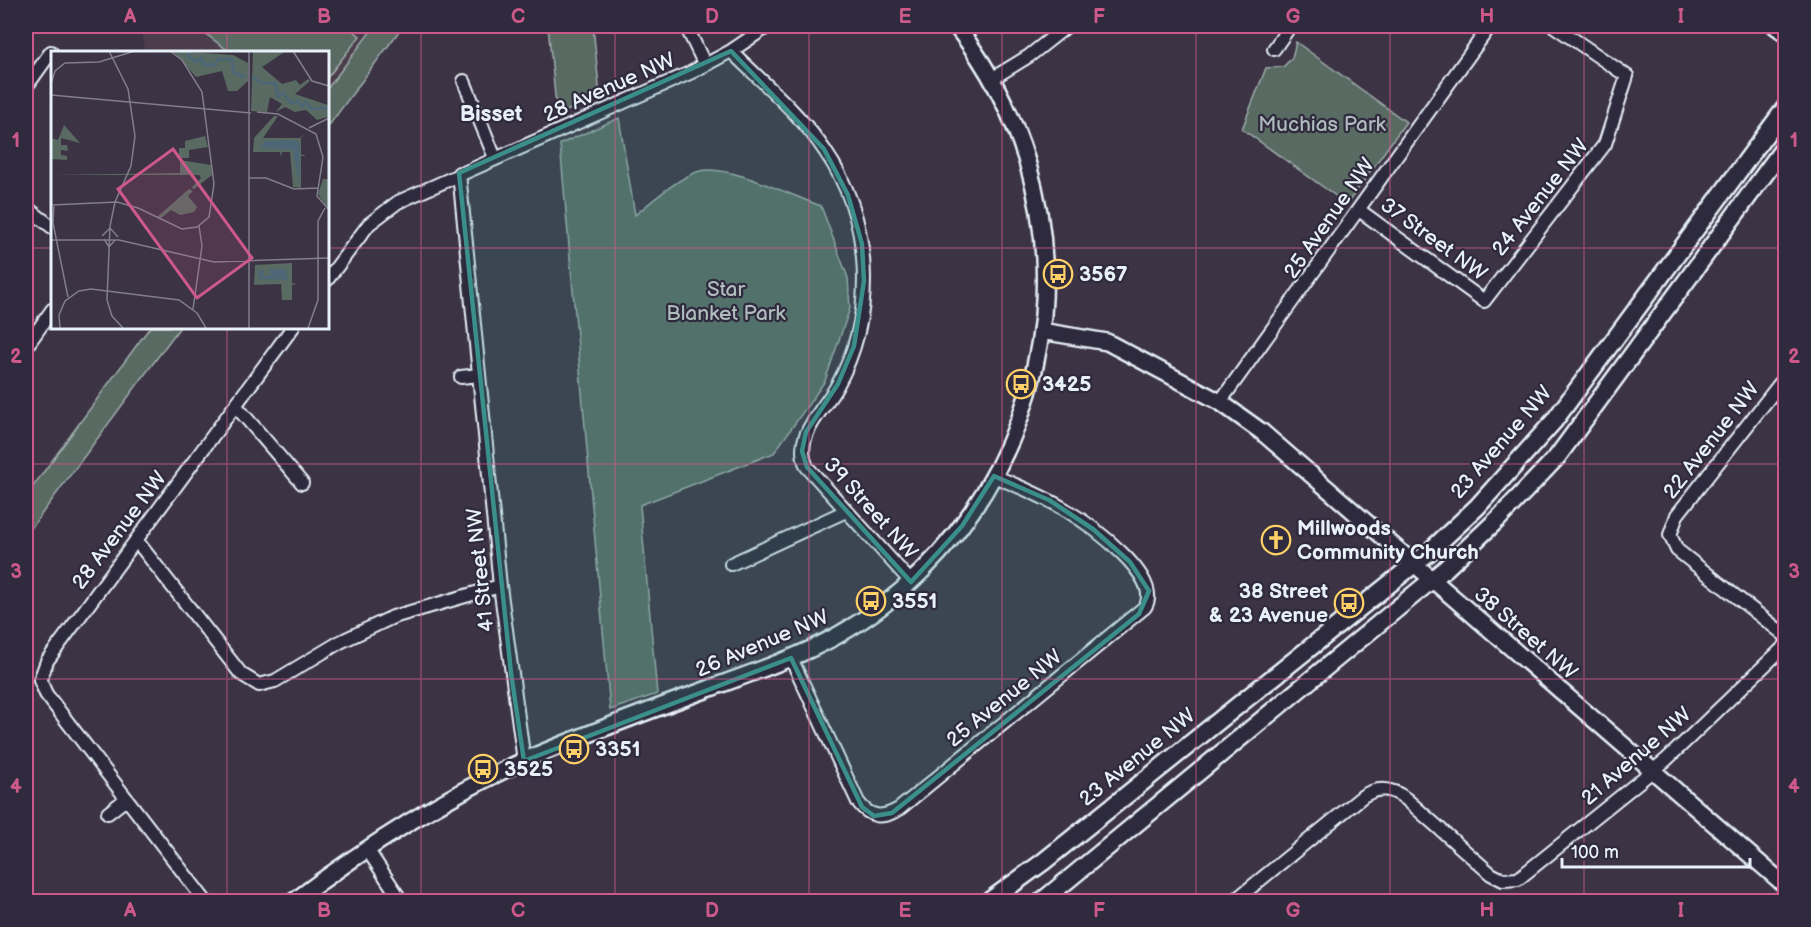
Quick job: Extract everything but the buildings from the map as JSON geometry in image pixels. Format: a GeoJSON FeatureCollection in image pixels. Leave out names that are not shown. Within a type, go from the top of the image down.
{"type":"FeatureCollection","features":[{"type":"Feature","properties":{"kind":"main road"},"geometry":{"type":"LineString","coordinates":[[1776,26],[1785,33]]}},
{"type":"Feature","properties":{"kind":"main road","name":"23 Avenue NW"},"geometry":{"type":"LineString","coordinates":[[988,902],[1042,862],[1413,565],[1477,507],[1554,421],[1785,107]]}},
{"type":"Feature","properties":{"kind":"main road"},"geometry":{"type":"LineString","coordinates":[[1041,902],[1431,580],[1499,518],[1557,457],[1785,144]]}},
{"type":"Feature","properties":{"kind":"street","name":"28 Avenue NW"},"geometry":{"type":"LineString","coordinates":[[686,26],[705,65]]}},
{"type":"Feature","properties":{"kind":"street","name":"28 Avenue NW"},"geometry":{"type":"LineString","coordinates":[[328,279],[360,234],[386,209],[412,193],[705,65],[768,26]]}},
{"type":"Feature","properties":{"kind":"street"},"geometry":{"type":"LineString","coordinates":[[956,26],[993,78],[1029,56],[1067,26]]}},
{"type":"Feature","properties":{"kind":"street"},"geometry":{"type":"LineString","coordinates":[[1274,49],[1290,26]]}},
{"type":"Feature","properties":{"kind":"street","name":"25 Avenue NW"},"geometry":{"type":"LineString","coordinates":[[1220,402],[1490,26]]}},
{"type":"Feature","properties":{"kind":"street","name":"24 Avenue NW"},"geometry":{"type":"LineString","coordinates":[[1484,302],[1605,144],[1627,76],[1554,26]]}},
{"type":"Feature","properties":{"kind":"street","name":"39 Street NW"},"geometry":{"type":"LineString","coordinates":[[731,51],[801,121],[824,149],[842,180],[858,228],[864,281],[854,346],[838,384],[806,432],[802,452],[807,466],[911,582]]}},
{"type":"Feature","properties":{"kind":"street"},"geometry":{"type":"LineString","coordinates":[[26,87],[51,52]]}},
{"type":"Feature","properties":{"kind":"street","name":"26 Avenue NW"},"geometry":{"type":"LineString","coordinates":[[292,902],[367,849],[439,805],[525,760],[791,658],[856,624],[911,582],[962,526],[994,476],[1022,417],[1031,388],[1041,331],[1045,271],[1040,211],[1023,148],[993,78]]}},
{"type":"Feature","properties":{"kind":"street"},"geometry":{"type":"LineString","coordinates":[[464,81],[495,158]]}},
{"type":"Feature","properties":{"kind":"street","name":"41 Street NW"},"geometry":{"type":"LineString","coordinates":[[459,173],[500,586],[525,760]]}},
{"type":"Feature","properties":{"kind":"street"},"geometry":{"type":"LineString","coordinates":[[26,207],[51,226]]}},
{"type":"Feature","properties":{"kind":"street","name":"37 Street NW"},"geometry":{"type":"LineString","coordinates":[[1359,210],[1484,302]]}},
{"type":"Feature","properties":{"kind":"street"},"geometry":{"type":"LineString","coordinates":[[26,346],[51,311]]}},
{"type":"Feature","properties":{"kind":"street","name":"28 Avenue NW"},"geometry":{"type":"LineString","coordinates":[[126,799],[46,694],[40,680],[47,661],[292,328]]}},
{"type":"Feature","properties":{"kind":"street","name":"38 Street NW"},"geometry":{"type":"LineString","coordinates":[[1041,331],[1107,342],[1220,402],[1289,454],[1413,565],[1785,886]]}},
{"type":"Feature","properties":{"kind":"street"},"geometry":{"type":"LineString","coordinates":[[461,377],[479,375]]}},
{"type":"Feature","properties":{"kind":"street","name":"22 Avenue NW"},"geometry":{"type":"LineString","coordinates":[[1785,376],[1677,515],[1670,530],[1671,539],[1677,550],[1785,636]]}},
{"type":"Feature","properties":{"kind":"street"},"geometry":{"type":"LineString","coordinates":[[236,406],[302,483]]}},
{"type":"Feature","properties":{"kind":"street","name":"25 Avenue NW"},"geometry":{"type":"LineString","coordinates":[[791,658],[858,802],[874,816],[886,815],[899,809],[1138,614],[1150,596],[1142,576],[1093,529],[1049,500],[994,476]]}},
{"type":"Feature","properties":{"kind":"street"},"geometry":{"type":"LineString","coordinates":[[731,564],[846,511]]}},
{"type":"Feature","properties":{"kind":"street"},"geometry":{"type":"LineString","coordinates":[[136,540],[241,674],[259,685],[275,681],[340,642],[393,617],[500,586]]}},
{"type":"Feature","properties":{"kind":"street","name":"21 Avenue NW"},"geometry":{"type":"LineString","coordinates":[[1233,902],[1364,796],[1381,789],[1399,793],[1491,874],[1503,880],[1513,880],[1527,874],[1653,771],[1785,645]]}},
{"type":"Feature","properties":{"kind":"street"},"geometry":{"type":"LineString","coordinates":[[108,813],[126,799],[206,902]]}},
{"type":"Feature","properties":{"kind":"street"},"geometry":{"type":"LineString","coordinates":[[367,849],[402,902]]}},
{"type":"Feature","properties":{"kind":"highlighted area"},"geometry":{"type":"Polygon","coordinates":[[[731,51],[824,149],[848,195],[862,244],[864,281],[854,346],[838,384],[806,432],[802,451],[807,467],[911,582],[962,526],[994,476],[1049,500],[1093,529],[1130,562],[1149,591],[1139,614],[892,813],[874,816],[862,807],[791,658],[524,761],[511,673],[459,173],[731,51]]]}},
{"type":"Feature","properties":{"kind":"shaded area"},"geometry":{"type":"Polygon","coordinates":[[[142,26],[364,26],[371,31],[328,88],[328,51],[144,51],[142,26]]]}},
{"type":"Feature","properties":{"kind":"green space"},"geometry":{"type":"Polygon","coordinates":[[[195,26],[347,26],[360,36],[328,77],[328,51],[229,51],[195,26]]]}},
{"type":"Feature","properties":{"kind":"green space"},"geometry":{"type":"Polygon","coordinates":[[[364,26],[403,26],[328,127],[328,88],[371,31],[364,26]]]}},
{"type":"Feature","properties":{"kind":"green space"},"geometry":{"type":"Polygon","coordinates":[[[548,26],[593,26],[600,97],[557,115],[548,26]]]}},
{"type":"Feature","properties":{"kind":"green space","name":"Muchias Park"},"geometry":{"type":"Polygon","coordinates":[[[1296,42],[1406,122],[1347,204],[1242,129],[1266,68],[1283,67],[1292,58],[1296,42]]]}},
{"type":"Feature","properties":{"kind":"green space","name":"Star Blanket Park"},"geometry":{"type":"Polygon","coordinates":[[[619,118],[635,215],[684,178],[700,171],[712,170],[743,176],[821,206],[848,278],[850,308],[825,381],[774,453],[640,505],[657,694],[610,710],[560,144],[619,118]]]}},
{"type":"Feature","properties":{"kind":"green space"},"geometry":{"type":"Polygon","coordinates":[[[149,328],[179,328],[26,535],[26,496],[149,328]]]}},
{"type":"Feature","properties":{"kind":"place","name":"3567"},"geometry":{"type":"Point","coordinates":[1058,274]}},
{"type":"Feature","properties":{"kind":"place","name":"3425"},"geometry":{"type":"Point","coordinates":[1021,384]}},
{"type":"Feature","properties":{"kind":"place","name":"Millwoods Community Church"},"geometry":{"type":"Point","coordinates":[1276,540]}},
{"type":"Feature","properties":{"kind":"place","name":"3551"},"geometry":{"type":"Point","coordinates":[871,601]}},
{"type":"Feature","properties":{"kind":"place","name":"38 Street & 23 Avenue"},"geometry":{"type":"Point","coordinates":[1349,603]}},
{"type":"Feature","properties":{"kind":"place","name":"3351"},"geometry":{"type":"Point","coordinates":[574,749]}},
{"type":"Feature","properties":{"kind":"place","name":"3525"},"geometry":{"type":"Point","coordinates":[483,769]}},
{"type":"Feature","properties":{"kind":"district","name":"Bisset"},"geometry":{"type":"Point","coordinates":[491,113]}}]}
